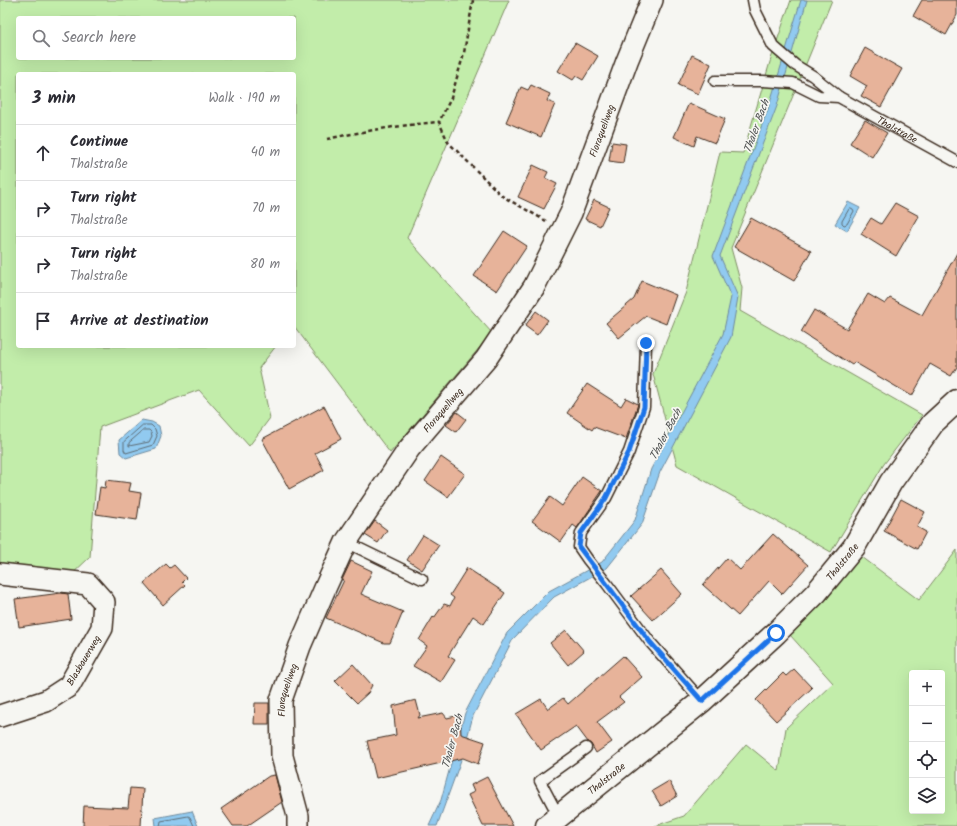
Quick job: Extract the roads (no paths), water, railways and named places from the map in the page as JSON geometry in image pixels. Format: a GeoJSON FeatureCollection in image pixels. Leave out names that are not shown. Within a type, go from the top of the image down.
{"type":"FeatureCollection","features":[{"type":"Feature","properties":{"kind":"main road","name":"Thalstraße"},"geometry":{"type":"LineString","coordinates":[[553,822],[702,701],[776,633],[816,593],[854,547],[891,482],[933,423],[957,401]]}},
{"type":"Feature","properties":{"kind":"street","name":"Floraquellweg"},"geometry":{"type":"LineString","coordinates":[[298,826],[298,816],[282,756],[281,700],[300,646],[346,542],[409,449],[486,359],[534,287],[571,214],[627,61],[652,0]]}},
{"type":"Feature","properties":{"kind":"street","name":"Blasbauerweg"},"geometry":{"type":"LineString","coordinates":[[0,574],[88,584],[104,602],[102,628],[69,686],[46,701],[0,716]]}},
{"type":"Feature","properties":{"kind":"lane","name":"Thalstraße"},"geometry":{"type":"LineString","coordinates":[[753,0],[755,10],[773,46],[795,64],[813,76],[839,97],[957,162]]}},
{"type":"Feature","properties":{"kind":"lane"},"geometry":{"type":"LineString","coordinates":[[805,89],[813,76]]}},
{"type":"Feature","properties":{"kind":"lane","name":"Thalstraße"},"geometry":{"type":"LineString","coordinates":[[715,80],[793,83],[819,96],[839,97]]}},
{"type":"Feature","properties":{"kind":"lane"},"geometry":{"type":"LineString","coordinates":[[646,343],[644,407],[629,452],[606,498],[581,533],[579,547],[650,642],[702,701]]}},
{"type":"Feature","properties":{"kind":"lane"},"geometry":{"type":"LineString","coordinates":[[346,542],[422,579]]}},
{"type":"Feature","properties":{"kind":"lane"},"geometry":{"type":"LineString","coordinates":[[553,822],[540,781],[586,748]]}},
{"type":"Feature","properties":{"kind":"water"},"geometry":{"type":"Polygon","coordinates":[[[801,0],[807,0],[777,106],[720,256],[738,297],[731,337],[660,472],[642,524],[607,568],[554,597],[513,639],[473,716],[461,760],[437,826],[429,826],[441,800],[465,713],[507,633],[549,591],[602,562],[635,520],[651,469],[723,334],[731,297],[713,256],[769,106],[801,0]]]}},
{"type":"Feature","properties":{"kind":"water"},"geometry":{"type":"Polygon","coordinates":[[[848,202],[860,208],[847,231],[835,224],[848,202]]]}},
{"type":"Feature","properties":{"kind":"water"},"geometry":{"type":"Polygon","coordinates":[[[142,420],[152,422],[159,426],[161,436],[156,449],[126,458],[120,453],[119,440],[142,420]]]}},
{"type":"Feature","properties":{"kind":"water"},"geometry":{"type":"Polygon","coordinates":[[[192,811],[198,826],[156,826],[155,818],[192,811]]]}},
{"type":"Feature","properties":{"kind":"water label","name":"Thaler Bach"},"geometry":{"type":"Point","coordinates":[756,126]}},
{"type":"Feature","properties":{"kind":"water label","name":"Thaler Bach"},"geometry":{"type":"Point","coordinates":[665,434]}},
{"type":"Feature","properties":{"kind":"water label","name":"Thaler Bach"},"geometry":{"type":"Point","coordinates":[452,741]}}]}
